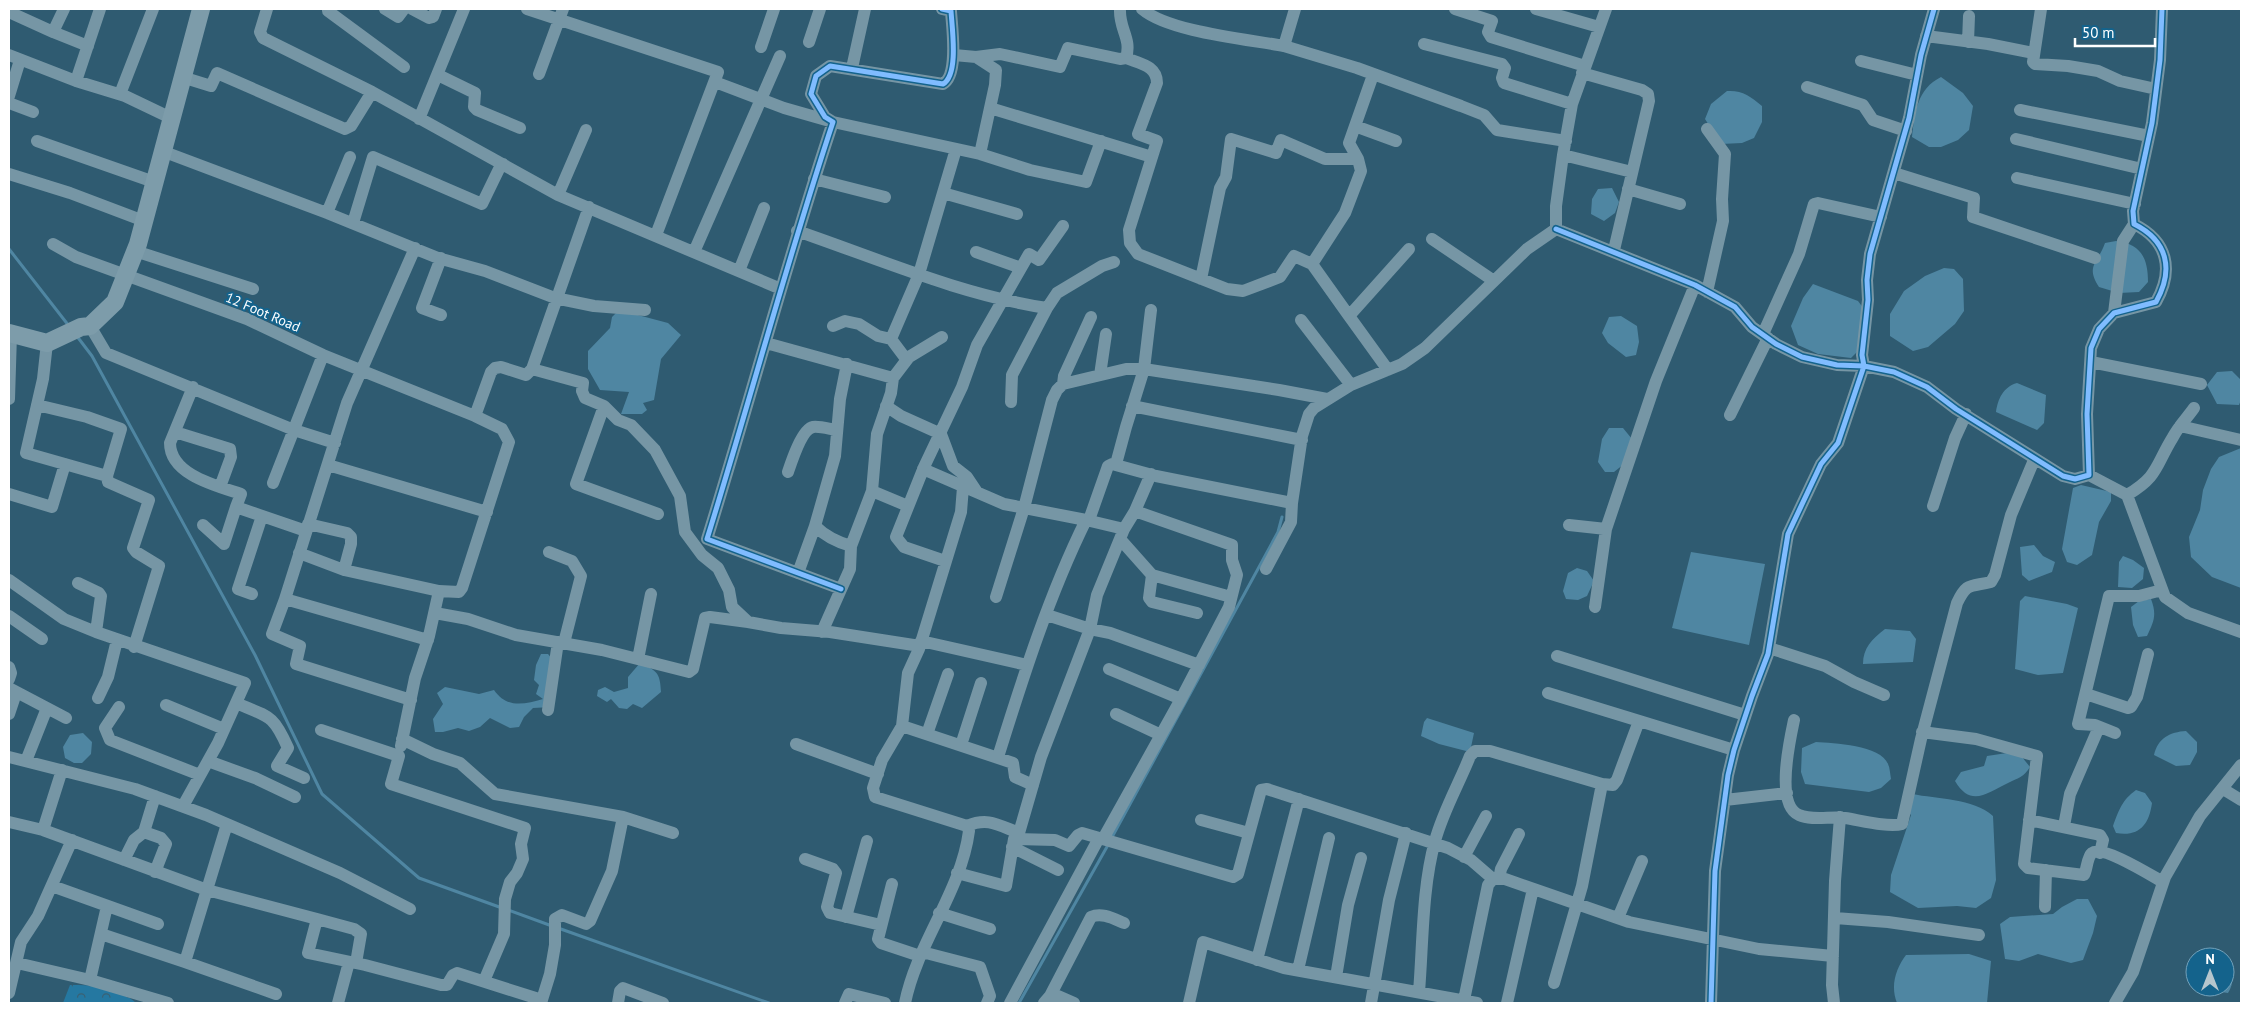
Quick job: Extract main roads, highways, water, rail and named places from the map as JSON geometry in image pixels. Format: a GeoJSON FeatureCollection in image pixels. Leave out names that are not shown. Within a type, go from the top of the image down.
{"type":"FeatureCollection","features":[{"type":"Feature","properties":{"kind":"waterway"},"geometry":{"type":"LineString","coordinates":[[9,249],[69,326]]}},
{"type":"Feature","properties":{"kind":"waterway"},"geometry":{"type":"LineString","coordinates":[[76,335],[92,356],[255,655],[322,794],[419,878],[502,908]]}},
{"type":"Feature","properties":{"kind":"waterway"},"geometry":{"type":"LineString","coordinates":[[1111,839],[1278,532],[1282,517]]}},
{"type":"Feature","properties":{"kind":"waterway"},"geometry":{"type":"LineString","coordinates":[[1019,1003],[1108,845]]}},
{"type":"Feature","properties":{"kind":"waterway"},"geometry":{"type":"LineString","coordinates":[[508,910],[552,926]]}},
{"type":"Feature","properties":{"kind":"waterway"},"geometry":{"type":"LineString","coordinates":[[558,928],[769,1003]]}}]}
